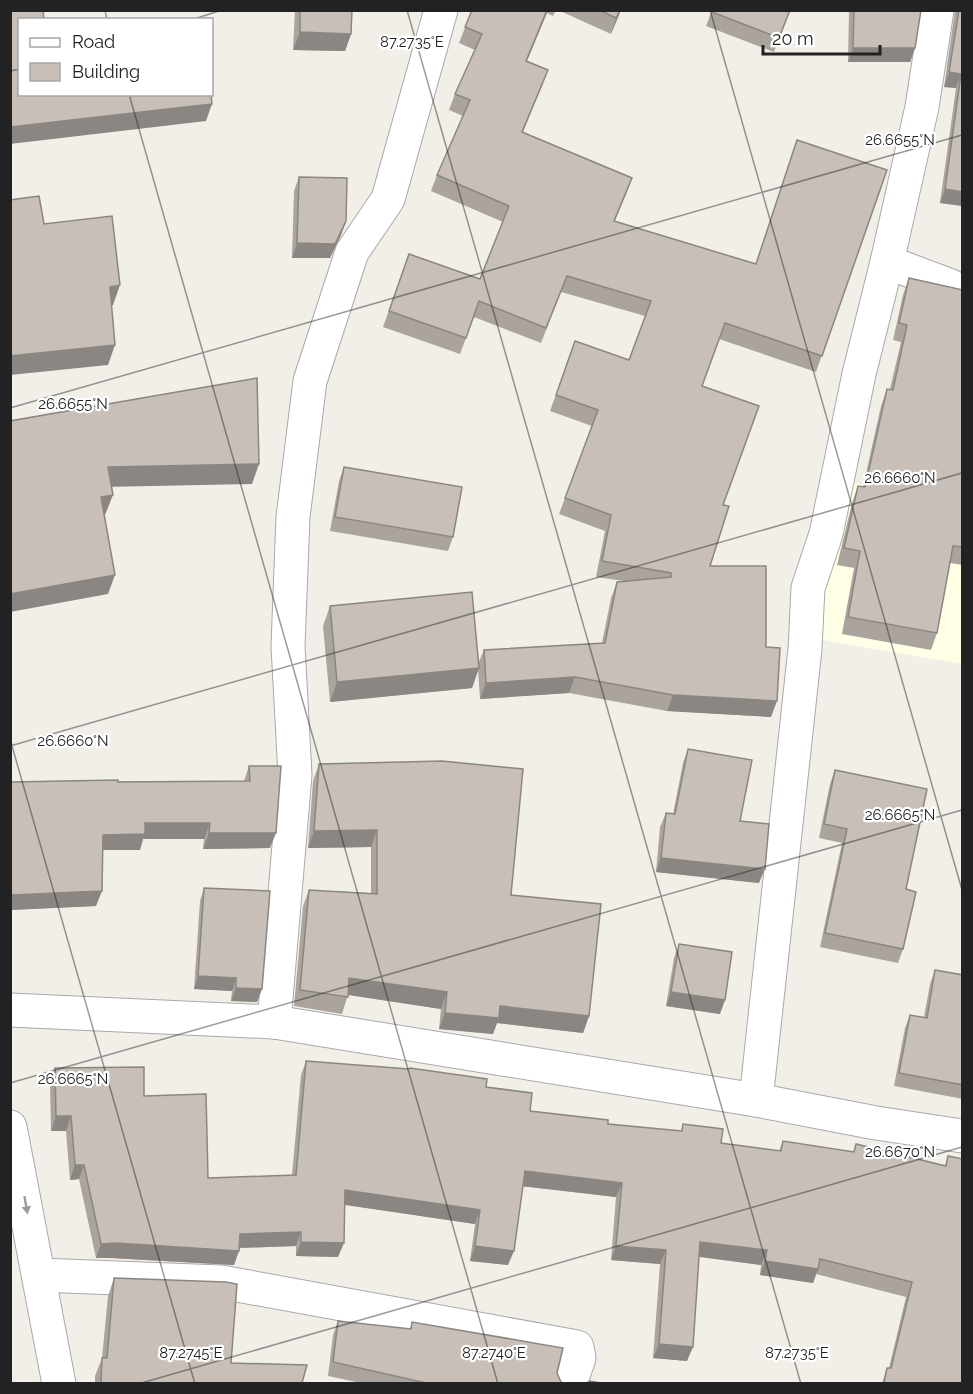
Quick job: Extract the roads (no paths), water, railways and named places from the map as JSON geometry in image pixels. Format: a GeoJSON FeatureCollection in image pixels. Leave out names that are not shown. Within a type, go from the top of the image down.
{"type":"FeatureCollection","features":[{"type":"Feature","properties":{"kind":"street"},"geometry":{"type":"LineString","coordinates":[[274,1022],[295,775],[288,646],[293,517],[310,381],[352,252],[388,199],[441,10]]}},
{"type":"Feature","properties":{"kind":"street"},"geometry":{"type":"LineString","coordinates":[[756,1100],[805,649],[808,588],[826,534],[859,374],[922,107],[937,10]]}},
{"type":"Feature","properties":{"kind":"street"},"geometry":{"type":"LineString","coordinates":[[887,262],[951,286]]}},
{"type":"Feature","properties":{"kind":"street"},"geometry":{"type":"LineString","coordinates":[[10,1010],[274,1022],[756,1100],[876,1124],[963,1136]]}},
{"type":"Feature","properties":{"kind":"street"},"geometry":{"type":"LineString","coordinates":[[10,1127],[59,1383]]}},
{"type":"Feature","properties":{"kind":"street"},"geometry":{"type":"LineString","coordinates":[[39,1275],[221,1282],[578,1347],[579,1358],[570,1383]]}}]}
